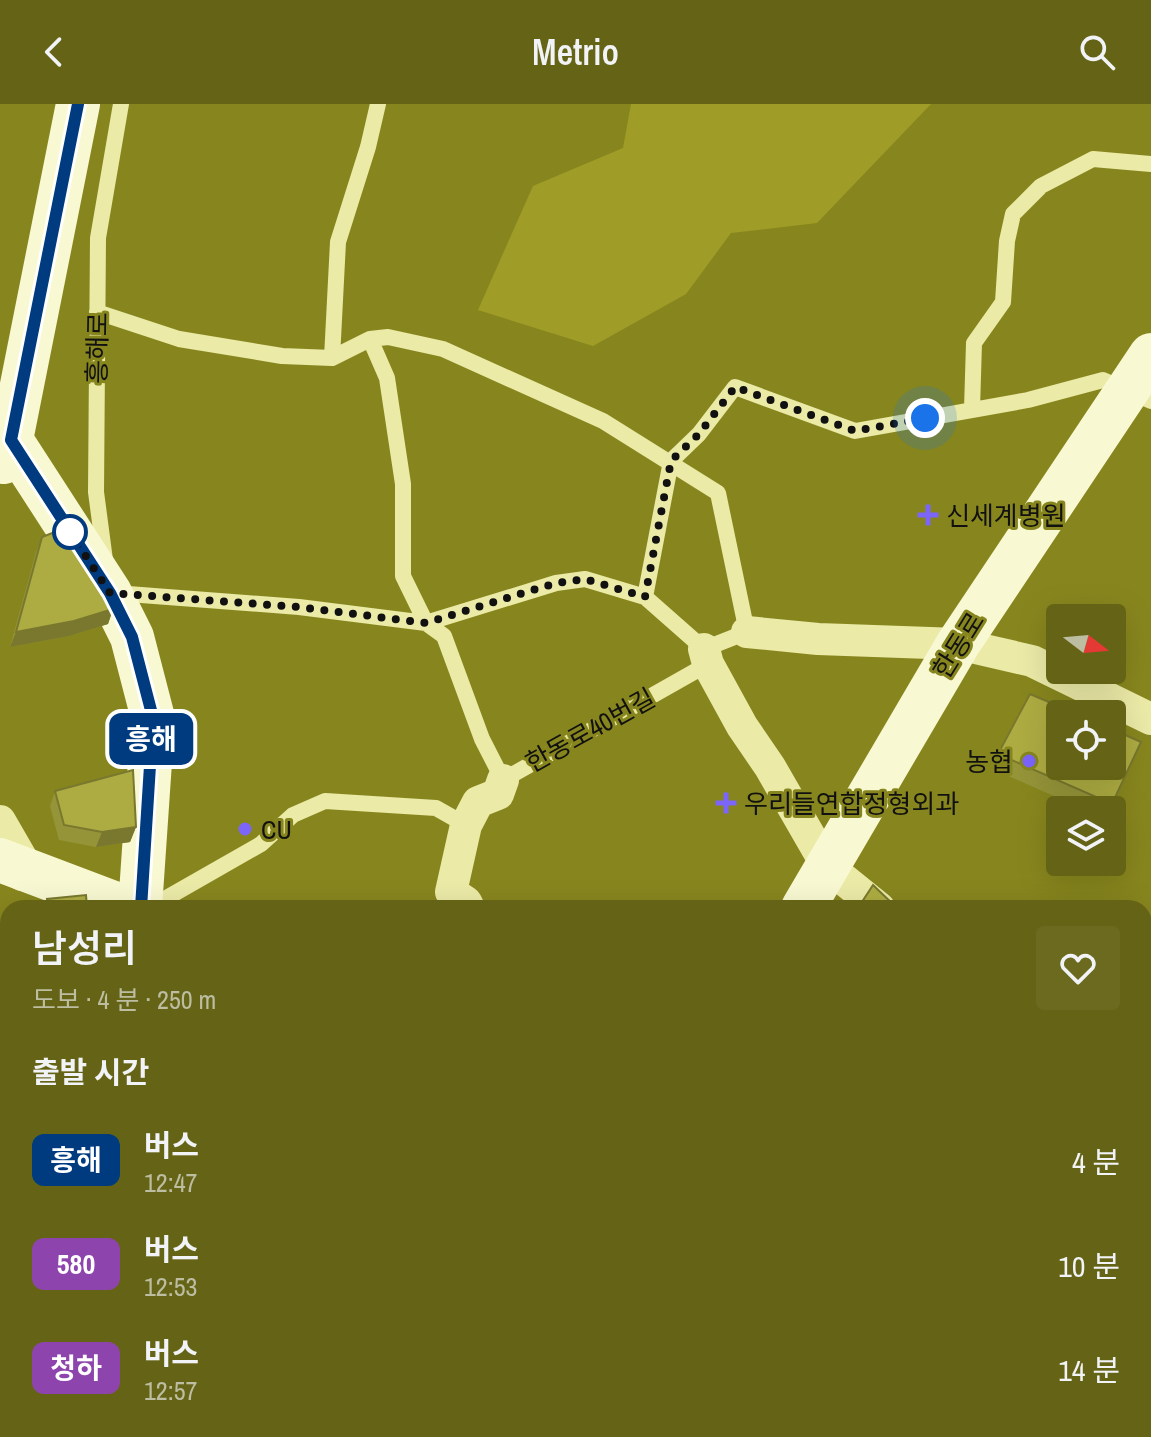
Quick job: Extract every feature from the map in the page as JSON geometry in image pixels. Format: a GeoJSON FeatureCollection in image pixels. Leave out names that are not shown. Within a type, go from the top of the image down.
{"type":"FeatureCollection","features":[{"type":"Feature","properties":{"kind":"street"},"geometry":{"type":"LineString","coordinates":[[4,447],[78,104]]}},
{"type":"Feature","properties":{"kind":"street","name":"한동로"},"geometry":{"type":"LineString","coordinates":[[808,900],[958,644],[1140,397],[1151,355]]}},
{"type":"Feature","properties":{"kind":"street","name":"흥해로"},"geometry":{"type":"LineString","coordinates":[[4,447],[110,593],[132,637],[153,718],[141,900]]}},
{"type":"Feature","properties":{"kind":"street"},"geometry":{"type":"LineString","coordinates":[[747,632],[818,639],[958,644],[1032,661],[1151,719]]}},
{"type":"Feature","properties":{"kind":"street"},"geometry":{"type":"LineString","coordinates":[[706,656],[742,726],[770,767],[827,866],[869,900]]}},
{"type":"Feature","properties":{"kind":"street"},"geometry":{"type":"LineString","coordinates":[[463,900],[451,892],[466,825],[478,802],[498,794],[503,780]]}},
{"type":"Feature","properties":{"kind":"street"},"geometry":{"type":"LineString","coordinates":[[0,821],[10,871],[102,900]]}},
{"type":"Feature","properties":{"kind":"lane","name":"흥해로"},"geometry":{"type":"LineString","coordinates":[[110,593],[96,492],[98,238],[121,104]]}},
{"type":"Feature","properties":{"kind":"lane"},"geometry":{"type":"LineString","coordinates":[[332,358],[338,242],[378,104]]}},
{"type":"Feature","properties":{"kind":"lane"},"geometry":{"type":"LineString","coordinates":[[972,409],[974,343],[1003,302],[1007,241],[1013,214],[1041,186],[1093,159],[1151,164]]}},
{"type":"Feature","properties":{"kind":"lane"},"geometry":{"type":"LineString","coordinates":[[97,312],[179,339],[282,356],[332,358],[370,339],[388,337],[443,349],[603,421],[718,493],[747,632]]}},
{"type":"Feature","properties":{"kind":"lane","name":"한동로40번길"},"geometry":{"type":"LineString","coordinates":[[370,339],[387,378],[403,484],[403,576],[426,623],[444,636],[482,739],[503,780],[747,632]]}},
{"type":"Feature","properties":{"kind":"lane"},"geometry":{"type":"LineString","coordinates":[[645,597],[671,461],[699,434],[735,387],[855,431],[1028,400],[1103,380],[1140,397]]}},
{"type":"Feature","properties":{"kind":"lane"},"geometry":{"type":"LineString","coordinates":[[110,593],[299,607],[426,623],[556,583],[585,579],[645,597],[706,656]]}},
{"type":"Feature","properties":{"kind":"lane"},"geometry":{"type":"LineString","coordinates":[[163,900],[261,844],[293,815],[325,801],[436,808],[466,825]]}},
{"type":"Feature","properties":{"kind":"shaded area"},"geometry":{"type":"Polygon","coordinates":[[[631,104],[931,104],[817,223],[731,233],[686,294],[593,346],[478,310],[533,186],[623,148],[631,104]]]}},
{"type":"Feature","properties":{"kind":"building"},"geometry":{"type":"Polygon","coordinates":[[[60,530],[113,609],[74,621],[16,632],[42,537],[60,530]]]}},
{"type":"Feature","properties":{"kind":"building"},"geometry":{"type":"Polygon","coordinates":[[[1030,694],[1046,701],[1046,775],[998,754],[1030,694]]]}},
{"type":"Feature","properties":{"kind":"building"},"geometry":{"type":"Polygon","coordinates":[[[1126,735],[1141,742],[1126,774],[1126,735]]]}},
{"type":"Feature","properties":{"kind":"building"},"geometry":{"type":"Polygon","coordinates":[[[133,770],[136,827],[102,832],[64,825],[55,791],[133,770]]]}},
{"type":"Feature","properties":{"kind":"building"},"geometry":{"type":"Polygon","coordinates":[[[1057,780],[1123,780],[1116,796],[1094,796],[1057,780]]]}},
{"type":"Feature","properties":{"kind":"building"},"geometry":{"type":"Polygon","coordinates":[[[873,885],[889,900],[863,900],[873,885]]]}},
{"type":"Feature","properties":{"kind":"building"},"geometry":{"type":"Polygon","coordinates":[[[86,895],[86,900],[47,900],[86,895]]]}},
{"type":"Feature","properties":{"kind":"bus line","name":"흥해"},"geometry":{"type":"LineString","coordinates":[[78,104],[11,440],[110,593],[132,637],[153,718],[142,900]]}},
{"type":"Feature","properties":{"kind":"place","name":"신세계병원"},"geometry":{"type":"Point","coordinates":[928,515]}},
{"type":"Feature","properties":{"kind":"place","name":"농협"},"geometry":{"type":"Point","coordinates":[1029,761]}},
{"type":"Feature","properties":{"kind":"place","name":"우리들연합정형외과"},"geometry":{"type":"Point","coordinates":[726,803]}},
{"type":"Feature","properties":{"kind":"place","name":"CU"},"geometry":{"type":"Point","coordinates":[245,829]}},
{"type":"Feature","properties":{"kind":"route"},"geometry":{"type":"LineString","coordinates":[[70,532],[110,593],[299,607],[426,623],[556,583],[585,579],[645,597],[671,461],[699,434],[735,387],[855,431],[925,418]]}}]}
